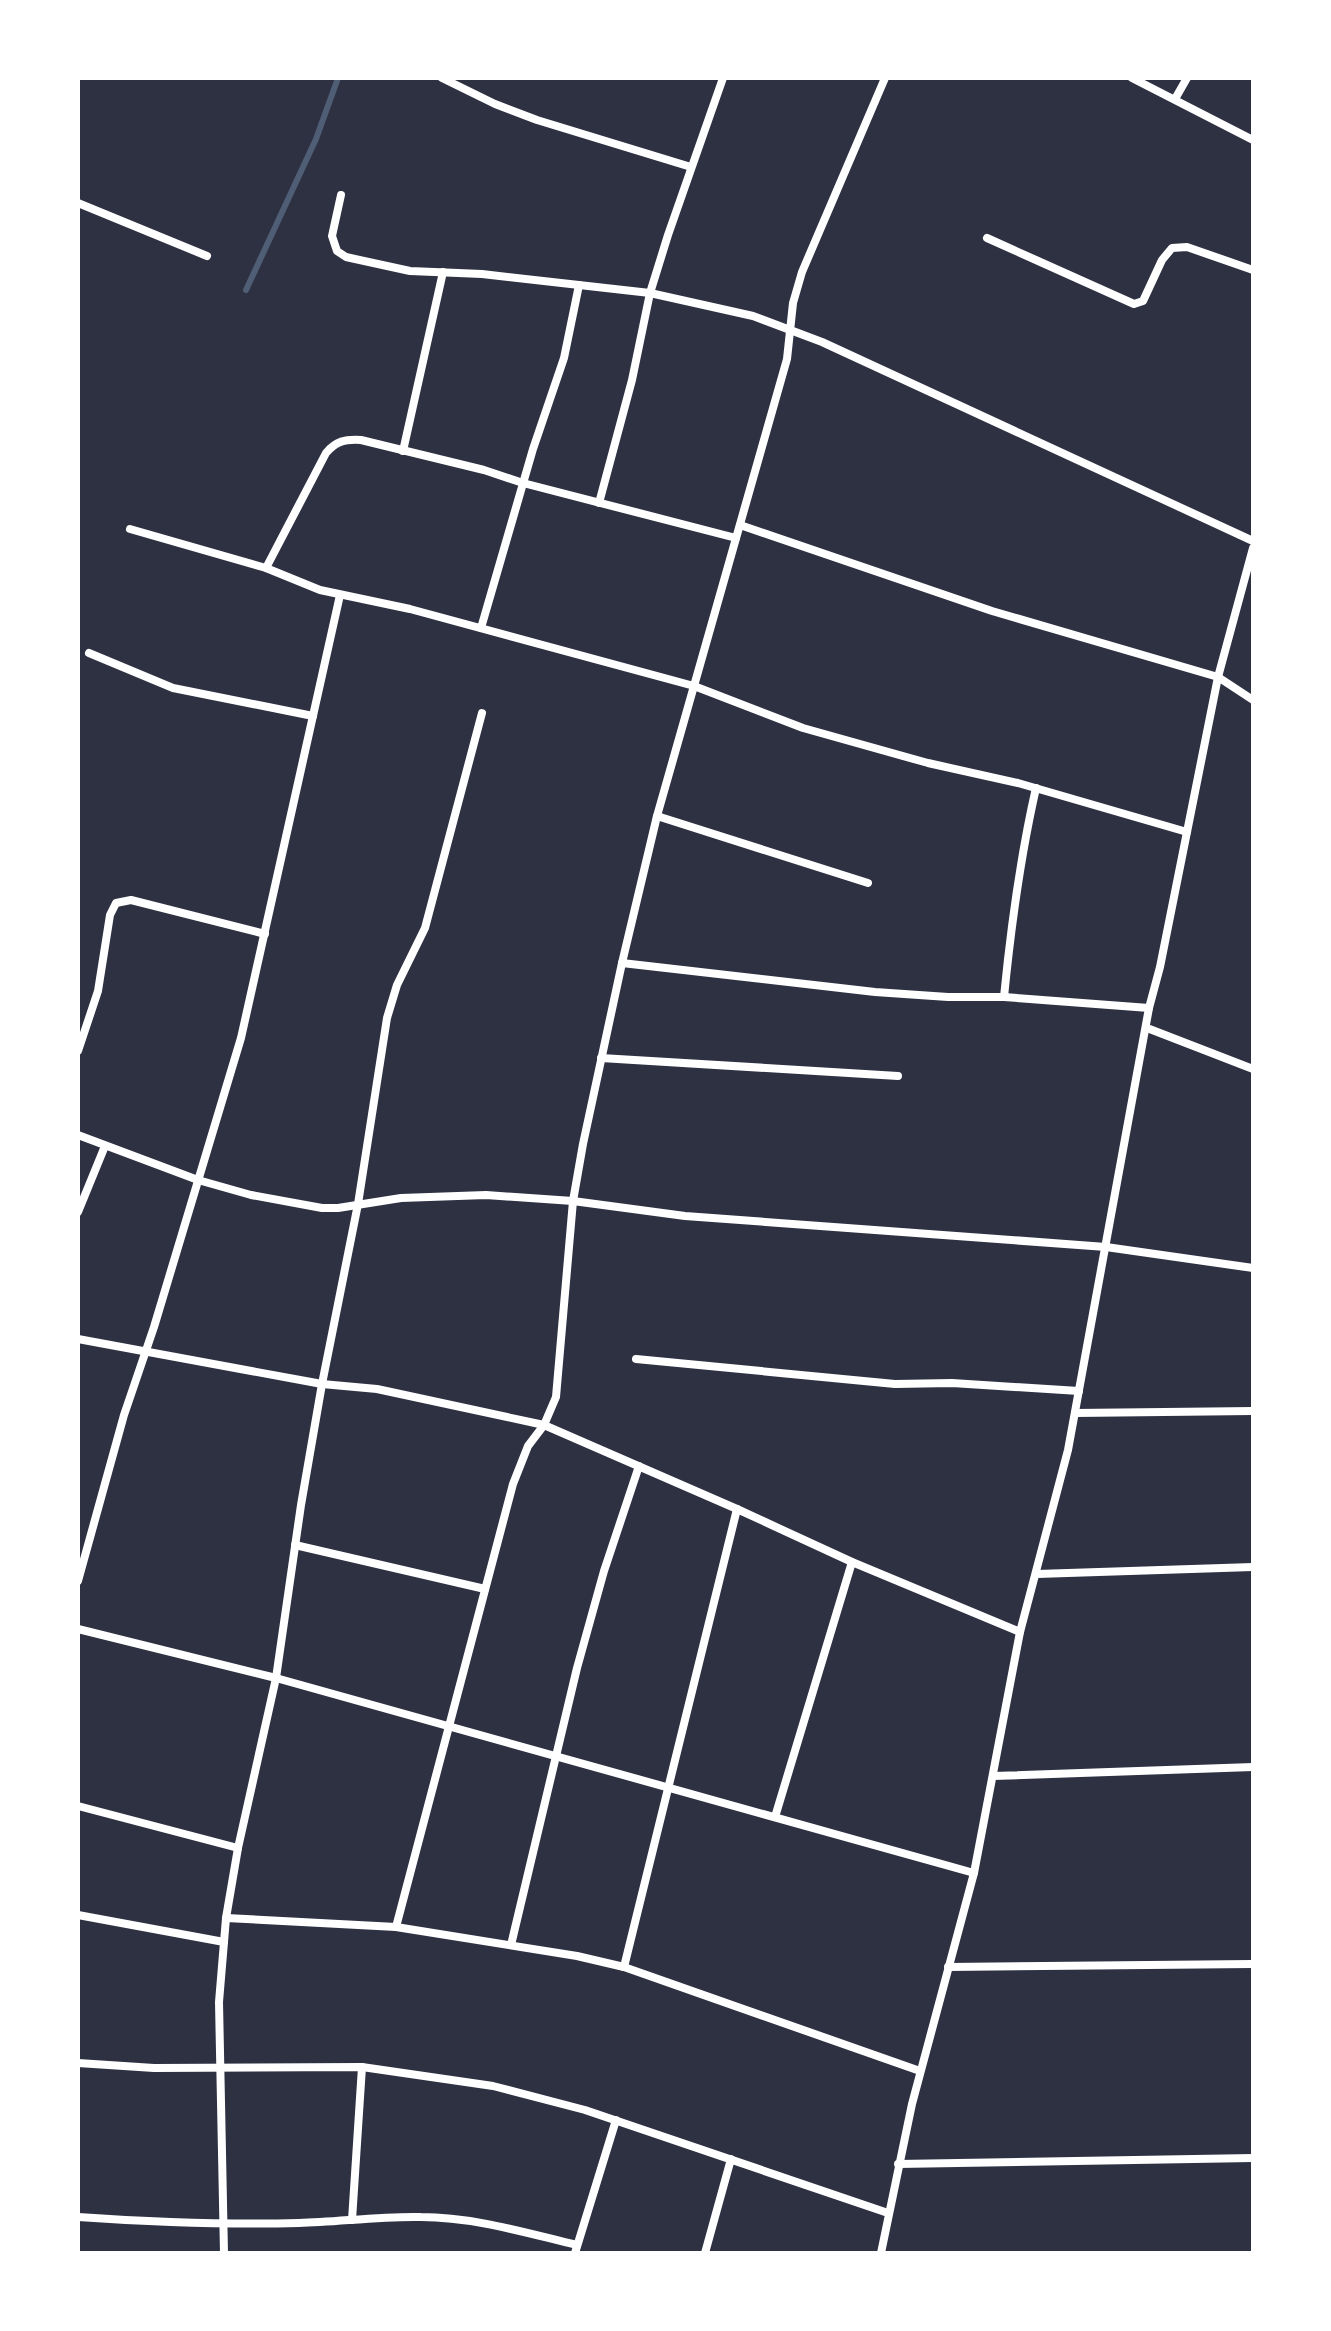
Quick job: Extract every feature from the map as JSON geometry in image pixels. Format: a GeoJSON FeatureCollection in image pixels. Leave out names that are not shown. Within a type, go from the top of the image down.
{"type":"FeatureCollection","features":[{"type":"Feature","properties":{"kind":"street"},"geometry":{"type":"LineString","coordinates":[[442,78],[537,120],[691,167]]}},
{"type":"Feature","properties":{"kind":"street"},"geometry":{"type":"LineString","coordinates":[[599,503],[632,380],[650,293],[723,78]]}},
{"type":"Feature","properties":{"kind":"street"},"geometry":{"type":"LineString","coordinates":[[396,1927],[520,1462],[552,1409],[558,1385],[573,1201],[601,1058],[657,816],[787,359],[793,303],[802,272],[885,78]]}},
{"type":"Feature","properties":{"kind":"street"},"geometry":{"type":"LineString","coordinates":[[1132,78],[1253,140]]}},
{"type":"Feature","properties":{"kind":"street"},"geometry":{"type":"LineString","coordinates":[[1175,99],[1187,78]]}},
{"type":"Feature","properties":{"kind":"street"},"geometry":{"type":"LineString","coordinates":[[341,195],[332,236],[333,245],[340,254],[410,271],[482,274],[650,293],[753,316],[822,342],[1253,541]]}},
{"type":"Feature","properties":{"kind":"street"},"geometry":{"type":"LineString","coordinates":[[78,203],[207,256]]}},
{"type":"Feature","properties":{"kind":"street"},"geometry":{"type":"LineString","coordinates":[[987,238],[1134,304],[1143,301],[1167,252],[1178,247],[1205,252],[1253,270]]}},
{"type":"Feature","properties":{"kind":"street"},"geometry":{"type":"LineString","coordinates":[[403,451],[443,272]]}},
{"type":"Feature","properties":{"kind":"street"},"geometry":{"type":"LineString","coordinates":[[481,628],[523,483],[564,358],[579,285]]}},
{"type":"Feature","properties":{"kind":"street"},"geometry":{"type":"LineString","coordinates":[[266,568],[326,453],[332,446],[347,439],[484,470],[736,538]]}},
{"type":"Feature","properties":{"kind":"street"},"geometry":{"type":"LineString","coordinates":[[740,525],[992,611],[1218,677],[1253,700]]}},
{"type":"Feature","properties":{"kind":"street"},"geometry":{"type":"LineString","coordinates":[[130,529],[266,568],[310,587],[410,609],[694,686],[803,728],[928,763],[1036,788],[1187,832]]}},
{"type":"Feature","properties":{"kind":"street"},"geometry":{"type":"LineString","coordinates":[[881,2253],[920,2071],[974,1873],[1020,1632],[1068,1450],[1149,1008],[1160,967],[1218,677],[1253,548]]}},
{"type":"Feature","properties":{"kind":"street"},"geometry":{"type":"LineString","coordinates":[[78,1581],[124,1415],[241,1038],[340,595]]}},
{"type":"Feature","properties":{"kind":"street"},"geometry":{"type":"LineString","coordinates":[[89,653],[173,688],[313,716]]}},
{"type":"Feature","properties":{"kind":"street"},"geometry":{"type":"LineString","coordinates":[[224,2253],[219,2002],[226,1918],[238,1848],[276,1678],[322,1384],[358,1204],[387,1018],[397,985],[428,918],[482,713]]}},
{"type":"Feature","properties":{"kind":"street"},"geometry":{"type":"LineString","coordinates":[[1004,997],[1022,846],[1036,788]]}},
{"type":"Feature","properties":{"kind":"street"},"geometry":{"type":"LineString","coordinates":[[657,816],[868,883]]}},
{"type":"Feature","properties":{"kind":"street"},"geometry":{"type":"LineString","coordinates":[[78,1051],[98,991],[110,915],[116,903],[131,900],[265,934]]}},
{"type":"Feature","properties":{"kind":"street"},"geometry":{"type":"LineString","coordinates":[[622,963],[875,992],[1004,997],[1149,1008]]}},
{"type":"Feature","properties":{"kind":"street"},"geometry":{"type":"LineString","coordinates":[[1147,1028],[1253,1069]]}},
{"type":"Feature","properties":{"kind":"street"},"geometry":{"type":"LineString","coordinates":[[601,1058],[898,1076]]}},
{"type":"Feature","properties":{"kind":"street"},"geometry":{"type":"LineString","coordinates":[[78,1135],[198,1180],[251,1195],[322,1208],[401,1198],[486,1195],[573,1201],[685,1216],[1106,1247],[1253,1268]]}},
{"type":"Feature","properties":{"kind":"street"},"geometry":{"type":"LineString","coordinates":[[78,1212],[105,1146]]}},
{"type":"Feature","properties":{"kind":"street"},"geometry":{"type":"LineString","coordinates":[[78,1339],[322,1384],[377,1389],[544,1425],[852,1562],[1020,1632]]}},
{"type":"Feature","properties":{"kind":"street"},"geometry":{"type":"LineString","coordinates":[[636,1359],[895,1384],[952,1383],[1079,1391]]}},
{"type":"Feature","properties":{"kind":"street"},"geometry":{"type":"LineString","coordinates":[[1075,1413],[1253,1411]]}},
{"type":"Feature","properties":{"kind":"street"},"geometry":{"type":"LineString","coordinates":[[511,1945],[555,1756],[600,1585],[639,1466]]}},
{"type":"Feature","properties":{"kind":"street"},"geometry":{"type":"LineString","coordinates":[[624,1967],[737,1509]]}},
{"type":"Feature","properties":{"kind":"street"},"geometry":{"type":"LineString","coordinates":[[295,1545],[485,1589]]}},
{"type":"Feature","properties":{"kind":"street"},"geometry":{"type":"LineString","coordinates":[[775,1817],[852,1562]]}},
{"type":"Feature","properties":{"kind":"street"},"geometry":{"type":"LineString","coordinates":[[1037,1574],[1253,1567]]}},
{"type":"Feature","properties":{"kind":"street"},"geometry":{"type":"LineString","coordinates":[[78,1629],[276,1678],[974,1873]]}},
{"type":"Feature","properties":{"kind":"street"},"geometry":{"type":"LineString","coordinates":[[993,1776],[1253,1767]]}},
{"type":"Feature","properties":{"kind":"street"},"geometry":{"type":"LineString","coordinates":[[78,1806],[238,1848]]}},
{"type":"Feature","properties":{"kind":"street"},"geometry":{"type":"LineString","coordinates":[[78,1915],[224,1942]]}},
{"type":"Feature","properties":{"kind":"street"},"geometry":{"type":"LineString","coordinates":[[226,1918],[396,1927],[577,1956],[624,1967],[920,2071]]}},
{"type":"Feature","properties":{"kind":"street"},"geometry":{"type":"LineString","coordinates":[[948,1967],[1253,1964]]}},
{"type":"Feature","properties":{"kind":"street"},"geometry":{"type":"LineString","coordinates":[[78,2063],[154,2068],[362,2067],[493,2086],[585,2110],[888,2213]]}},
{"type":"Feature","properties":{"kind":"street"},"geometry":{"type":"LineString","coordinates":[[352,2220],[362,2067]]}},
{"type":"Feature","properties":{"kind":"street"},"geometry":{"type":"LineString","coordinates":[[78,2217],[223,2224],[422,2217],[488,2224],[576,2249],[616,2120]]}},
{"type":"Feature","properties":{"kind":"street"},"geometry":{"type":"LineString","coordinates":[[898,2164],[1253,2158]]}},
{"type":"Feature","properties":{"kind":"street"},"geometry":{"type":"LineString","coordinates":[[705,2253],[731,2159]]}},
{"type":"Feature","properties":{"kind":"waterway"},"geometry":{"type":"LineString","coordinates":[[246,290],[316,139],[338,78]]}}]}
